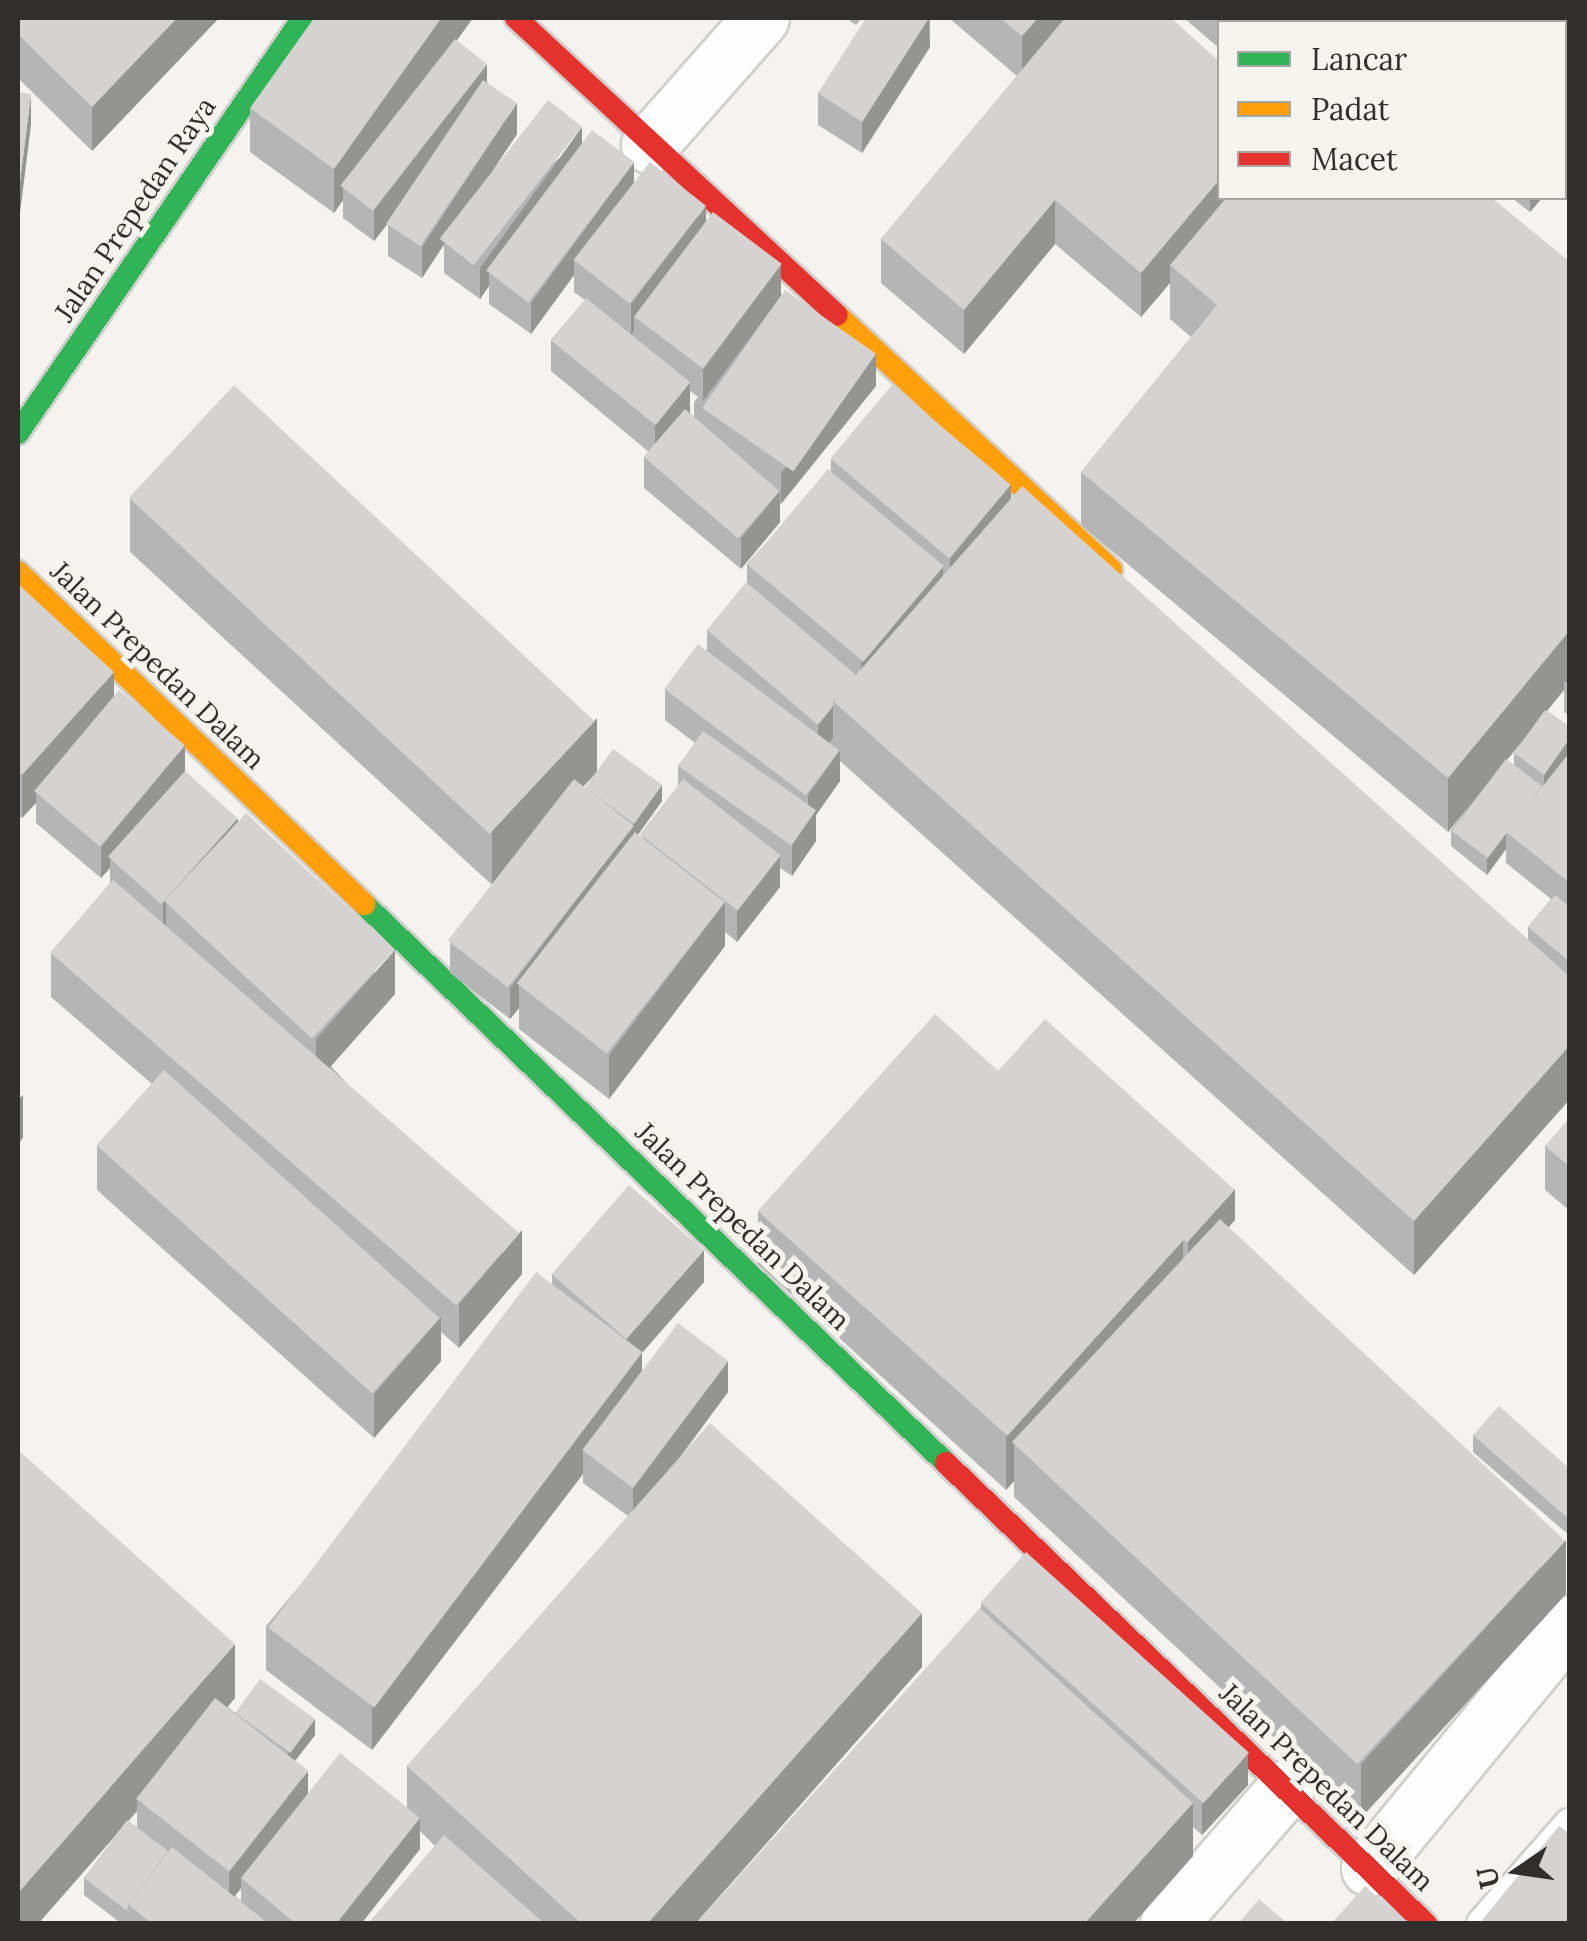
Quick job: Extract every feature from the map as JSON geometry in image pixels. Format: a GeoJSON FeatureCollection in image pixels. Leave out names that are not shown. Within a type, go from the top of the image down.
{"type":"FeatureCollection","features":[{"type":"Feature","properties":{"kind":"street","name":"Jalan Prepedan Raya"},"geometry":{"type":"LineString","coordinates":[[18,434],[303,18]]}},
{"type":"Feature","properties":{"kind":"street"},"geometry":{"type":"LineString","coordinates":[[516,18],[649,145],[996,458],[1136,595]]}},
{"type":"Feature","properties":{"kind":"street"},"geometry":{"type":"LineString","coordinates":[[649,145],[761,18]]}},
{"type":"Feature","properties":{"kind":"street","name":"Jalan Prepedan Dalam"},"geometry":{"type":"LineString","coordinates":[[18,572],[1426,1924]]}},
{"type":"Feature","properties":{"kind":"street"},"geometry":{"type":"LineString","coordinates":[[1369,1868],[1570,1623]]}},
{"type":"Feature","properties":{"kind":"street"},"geometry":{"type":"LineString","coordinates":[[1168,1924],[1286,1788]]}},
{"type":"Feature","properties":{"kind":"lane"},"geometry":{"type":"LineString","coordinates":[[1483,1924],[1570,1826]]}},
{"type":"Feature","properties":{"kind":"building"},"geometry":{"type":"Polygon","coordinates":[[[18,18],[177,18],[92,107],[18,34],[18,18]]]}},
{"type":"Feature","properties":{"kind":"building"},"geometry":{"type":"Polygon","coordinates":[[[314,18],[441,18],[334,169],[250,108],[314,18]]]}},
{"type":"Feature","properties":{"kind":"building"},"geometry":{"type":"Polygon","coordinates":[[[866,18],[929,18],[862,122],[818,93],[866,18]]]}},
{"type":"Feature","properties":{"kind":"building"},"geometry":{"type":"Polygon","coordinates":[[[1000,18],[1038,18],[1022,36],[1000,18]]]}},
{"type":"Feature","properties":{"kind":"building"},"geometry":{"type":"Polygon","coordinates":[[[1065,18],[1171,18],[1217,59],[1217,183],[1141,273],[1055,200],[964,310],[881,239],[1065,18]]]}},
{"type":"Feature","properties":{"kind":"building"},"geometry":{"type":"Polygon","coordinates":[[[1234,18],[1312,18],[1312,20],[1234,18]]]}},
{"type":"Feature","properties":{"kind":"building"},"geometry":{"type":"Polygon","coordinates":[[[1340,18],[1570,18],[1570,118],[1567,122],[1567,20],[1340,18]]]}},
{"type":"Feature","properties":{"kind":"building"},"geometry":{"type":"Polygon","coordinates":[[[455,39],[487,64],[373,211],[340,186],[455,39]]]}},
{"type":"Feature","properties":{"kind":"building"},"geometry":{"type":"Polygon","coordinates":[[[483,80],[517,103],[420,246],[386,223],[483,80]]]}},
{"type":"Feature","properties":{"kind":"building"},"geometry":{"type":"Polygon","coordinates":[[[18,92],[31,94],[18,197],[18,92]]]}},
{"type":"Feature","properties":{"kind":"building"},"geometry":{"type":"Polygon","coordinates":[[[548,100],[582,126],[474,265],[440,239],[548,100]]]}},
{"type":"Feature","properties":{"kind":"building"},"geometry":{"type":"Polygon","coordinates":[[[592,130],[634,162],[528,302],[486,271],[592,130]]]}},
{"type":"Feature","properties":{"kind":"building"},"geometry":{"type":"Polygon","coordinates":[[[650,162],[706,206],[630,303],[574,260],[650,162]]]}},
{"type":"Feature","properties":{"kind":"building"},"geometry":{"type":"Polygon","coordinates":[[[1224,200],[1494,200],[1570,262],[1570,630],[1448,778],[1081,472],[1217,305],[1170,265],[1224,200]]]}},
{"type":"Feature","properties":{"kind":"building"},"geometry":{"type":"Polygon","coordinates":[[[713,212],[782,264],[703,368],[634,317],[713,212]]]}},
{"type":"Feature","properties":{"kind":"building"},"geometry":{"type":"Polygon","coordinates":[[[785,290],[876,354],[793,472],[702,408],[785,290]]]}},
{"type":"Feature","properties":{"kind":"building"},"geometry":{"type":"Polygon","coordinates":[[[586,298],[690,382],[656,425],[551,341],[586,298]]]}},
{"type":"Feature","properties":{"kind":"building"},"geometry":{"type":"Polygon","coordinates":[[[234,385],[595,721],[490,834],[129,498],[234,385]]]}},
{"type":"Feature","properties":{"kind":"building"},"geometry":{"type":"Polygon","coordinates":[[[892,385],[1011,485],[949,558],[830,459],[892,385]]]}},
{"type":"Feature","properties":{"kind":"building"},"geometry":{"type":"Polygon","coordinates":[[[685,409],[779,491],[738,539],[644,457],[685,409]]]}},
{"type":"Feature","properties":{"kind":"building"},"geometry":{"type":"Polygon","coordinates":[[[828,469],[944,566],[863,662],[748,565],[828,469]]]}},
{"type":"Feature","properties":{"kind":"building"},"geometry":{"type":"Polygon","coordinates":[[[1022,486],[1570,977],[1570,1045],[1414,1221],[833,701],[1022,486]]]}},
{"type":"Feature","properties":{"kind":"building"},"geometry":{"type":"Polygon","coordinates":[[[746,582],[856,675],[818,725],[707,630],[746,582]]]}},
{"type":"Feature","properties":{"kind":"building"},"geometry":{"type":"Polygon","coordinates":[[[18,584],[114,672],[22,775],[18,771],[18,584]]]}},
{"type":"Feature","properties":{"kind":"building"},"geometry":{"type":"Polygon","coordinates":[[[698,644],[839,751],[806,795],[664,689],[698,644]]]}},
{"type":"Feature","properties":{"kind":"building"},"geometry":{"type":"Polygon","coordinates":[[[119,690],[185,745],[100,846],[34,791],[119,690]]]}},
{"type":"Feature","properties":{"kind":"building"},"geometry":{"type":"Polygon","coordinates":[[[1545,710],[1570,727],[1570,738],[1544,775],[1514,753],[1545,710]]]}},
{"type":"Feature","properties":{"kind":"building"},"geometry":{"type":"Polygon","coordinates":[[[703,731],[816,810],[791,845],[678,766],[703,731]]]}},
{"type":"Feature","properties":{"kind":"building"},"geometry":{"type":"Polygon","coordinates":[[[613,749],[662,785],[634,824],[585,788],[613,749]]]}},
{"type":"Feature","properties":{"kind":"building"},"geometry":{"type":"Polygon","coordinates":[[[1570,752],[1570,883],[1506,832],[1570,752]]]}},
{"type":"Feature","properties":{"kind":"building"},"geometry":{"type":"Polygon","coordinates":[[[1506,759],[1542,786],[1488,858],[1452,831],[1506,759]]]}},
{"type":"Feature","properties":{"kind":"building"},"geometry":{"type":"Polygon","coordinates":[[[185,771],[238,819],[161,904],[108,856],[185,771]]]}},
{"type":"Feature","properties":{"kind":"building"},"geometry":{"type":"Polygon","coordinates":[[[574,779],[634,826],[508,987],[448,941],[574,779]]]}},
{"type":"Feature","properties":{"kind":"building"},"geometry":{"type":"Polygon","coordinates":[[[683,779],[781,855],[738,911],[640,834],[683,779]]]}},
{"type":"Feature","properties":{"kind":"building"},"geometry":{"type":"Polygon","coordinates":[[[246,813],[394,951],[312,1039],[164,901],[246,813]]]}},
{"type":"Feature","properties":{"kind":"building"},"geometry":{"type":"Polygon","coordinates":[[[635,832],[725,902],[607,1053],[517,983],[635,832]]]}},
{"type":"Feature","properties":{"kind":"building"},"geometry":{"type":"Polygon","coordinates":[[[113,880],[519,1233],[456,1305],[50,952],[113,880]]]}},
{"type":"Feature","properties":{"kind":"building"},"geometry":{"type":"Polygon","coordinates":[[[1555,895],[1570,907],[1570,962],[1528,927],[1555,895]]]}},
{"type":"Feature","properties":{"kind":"building"},"geometry":{"type":"Polygon","coordinates":[[[935,1014],[1185,1239],[1007,1436],[758,1211],[935,1014]]]}},
{"type":"Feature","properties":{"kind":"building"},"geometry":{"type":"Polygon","coordinates":[[[1045,1019],[1235,1190],[1187,1242],[997,1072],[1045,1019]]]}},
{"type":"Feature","properties":{"kind":"building"},"geometry":{"type":"Polygon","coordinates":[[[164,1070],[440,1318],[372,1393],[96,1145],[164,1070]]]}},
{"type":"Feature","properties":{"kind":"building"},"geometry":{"type":"Polygon","coordinates":[[[1570,1118],[1570,1167],[1545,1146],[1570,1118]]]}},
{"type":"Feature","properties":{"kind":"building"},"geometry":{"type":"Polygon","coordinates":[[[629,1185],[704,1250],[626,1339],[552,1274],[629,1185]]]}},
{"type":"Feature","properties":{"kind":"building"},"geometry":{"type":"Polygon","coordinates":[[[1220,1219],[1565,1541],[1357,1764],[1012,1442],[1220,1219]]]}},
{"type":"Feature","properties":{"kind":"building"},"geometry":{"type":"Polygon","coordinates":[[[536,1272],[642,1352],[374,1707],[268,1627],[536,1272]]]}},
{"type":"Feature","properties":{"kind":"building"},"geometry":{"type":"Polygon","coordinates":[[[678,1323],[728,1361],[633,1488],[582,1450],[678,1323]]]}},
{"type":"Feature","properties":{"kind":"building"},"geometry":{"type":"Polygon","coordinates":[[[1499,1406],[1570,1469],[1570,1520],[1473,1435],[1499,1406]]]}},
{"type":"Feature","properties":{"kind":"building"},"geometry":{"type":"Polygon","coordinates":[[[710,1423],[922,1613],[647,1924],[582,1924],[407,1766],[710,1423]]]}},
{"type":"Feature","properties":{"kind":"building"},"geometry":{"type":"Polygon","coordinates":[[[18,1450],[235,1644],[18,1893],[18,1450]]]}},
{"type":"Feature","properties":{"kind":"building"},"geometry":{"type":"Polygon","coordinates":[[[1026,1552],[1249,1753],[1203,1803],[980,1603],[1026,1552]]]}},
{"type":"Feature","properties":{"kind":"building"},"geometry":{"type":"Polygon","coordinates":[[[980,1608],[1193,1803],[1084,1924],[696,1924],[980,1608]]]}},
{"type":"Feature","properties":{"kind":"building"},"geometry":{"type":"Polygon","coordinates":[[[260,1679],[315,1719],[290,1753],[235,1713],[260,1679]]]}},
{"type":"Feature","properties":{"kind":"building"},"geometry":{"type":"Polygon","coordinates":[[[215,1698],[308,1771],[229,1872],[136,1799],[215,1698]]]}},
{"type":"Feature","properties":{"kind":"building"},"geometry":{"type":"Polygon","coordinates":[[[340,1753],[420,1818],[336,1924],[296,1924],[241,1878],[340,1753]]]}},
{"type":"Feature","properties":{"kind":"building"},"geometry":{"type":"Polygon","coordinates":[[[127,1820],[168,1851],[128,1904],[127,1911],[84,1878],[127,1820]]]}},
{"type":"Feature","properties":{"kind":"building"},"geometry":{"type":"Polygon","coordinates":[[[1559,1826],[1570,1834],[1570,1924],[1486,1924],[1482,1920],[1559,1826]]]}},
{"type":"Feature","properties":{"kind":"building"},"geometry":{"type":"Polygon","coordinates":[[[444,1835],[545,1924],[368,1924],[444,1835]]]}},
{"type":"Feature","properties":{"kind":"building"},"geometry":{"type":"Polygon","coordinates":[[[172,1847],[269,1924],[152,1924],[128,1904],[172,1847]]]}},
{"type":"Feature","properties":{"kind":"building"},"geometry":{"type":"Polygon","coordinates":[[[1365,1886],[1407,1924],[1331,1924],[1365,1886]]]}},
{"type":"Feature","properties":{"kind":"building"},"geometry":{"type":"Polygon","coordinates":[[[1259,1899],[1288,1924],[1238,1924],[1259,1899]]]}},
{"type":"Feature","properties":{"kind":"traffic: fast"},"geometry":{"type":"LineString","coordinates":[[18,433],[303,18]]}},
{"type":"Feature","properties":{"kind":"traffic: fast"},"geometry":{"type":"LineString","coordinates":[[364,904],[946,1463]]}},
{"type":"Feature","properties":{"kind":"traffic: slow"},"geometry":{"type":"LineString","coordinates":[[837,315],[1111,570]]}},
{"type":"Feature","properties":{"kind":"traffic: slow"},"geometry":{"type":"LineString","coordinates":[[18,572],[364,904]]}},
{"type":"Feature","properties":{"kind":"traffic: jam"},"geometry":{"type":"LineString","coordinates":[[516,18],[837,315]]}},
{"type":"Feature","properties":{"kind":"traffic: jam"},"geometry":{"type":"LineString","coordinates":[[946,1463],[1426,1924]]}}]}
